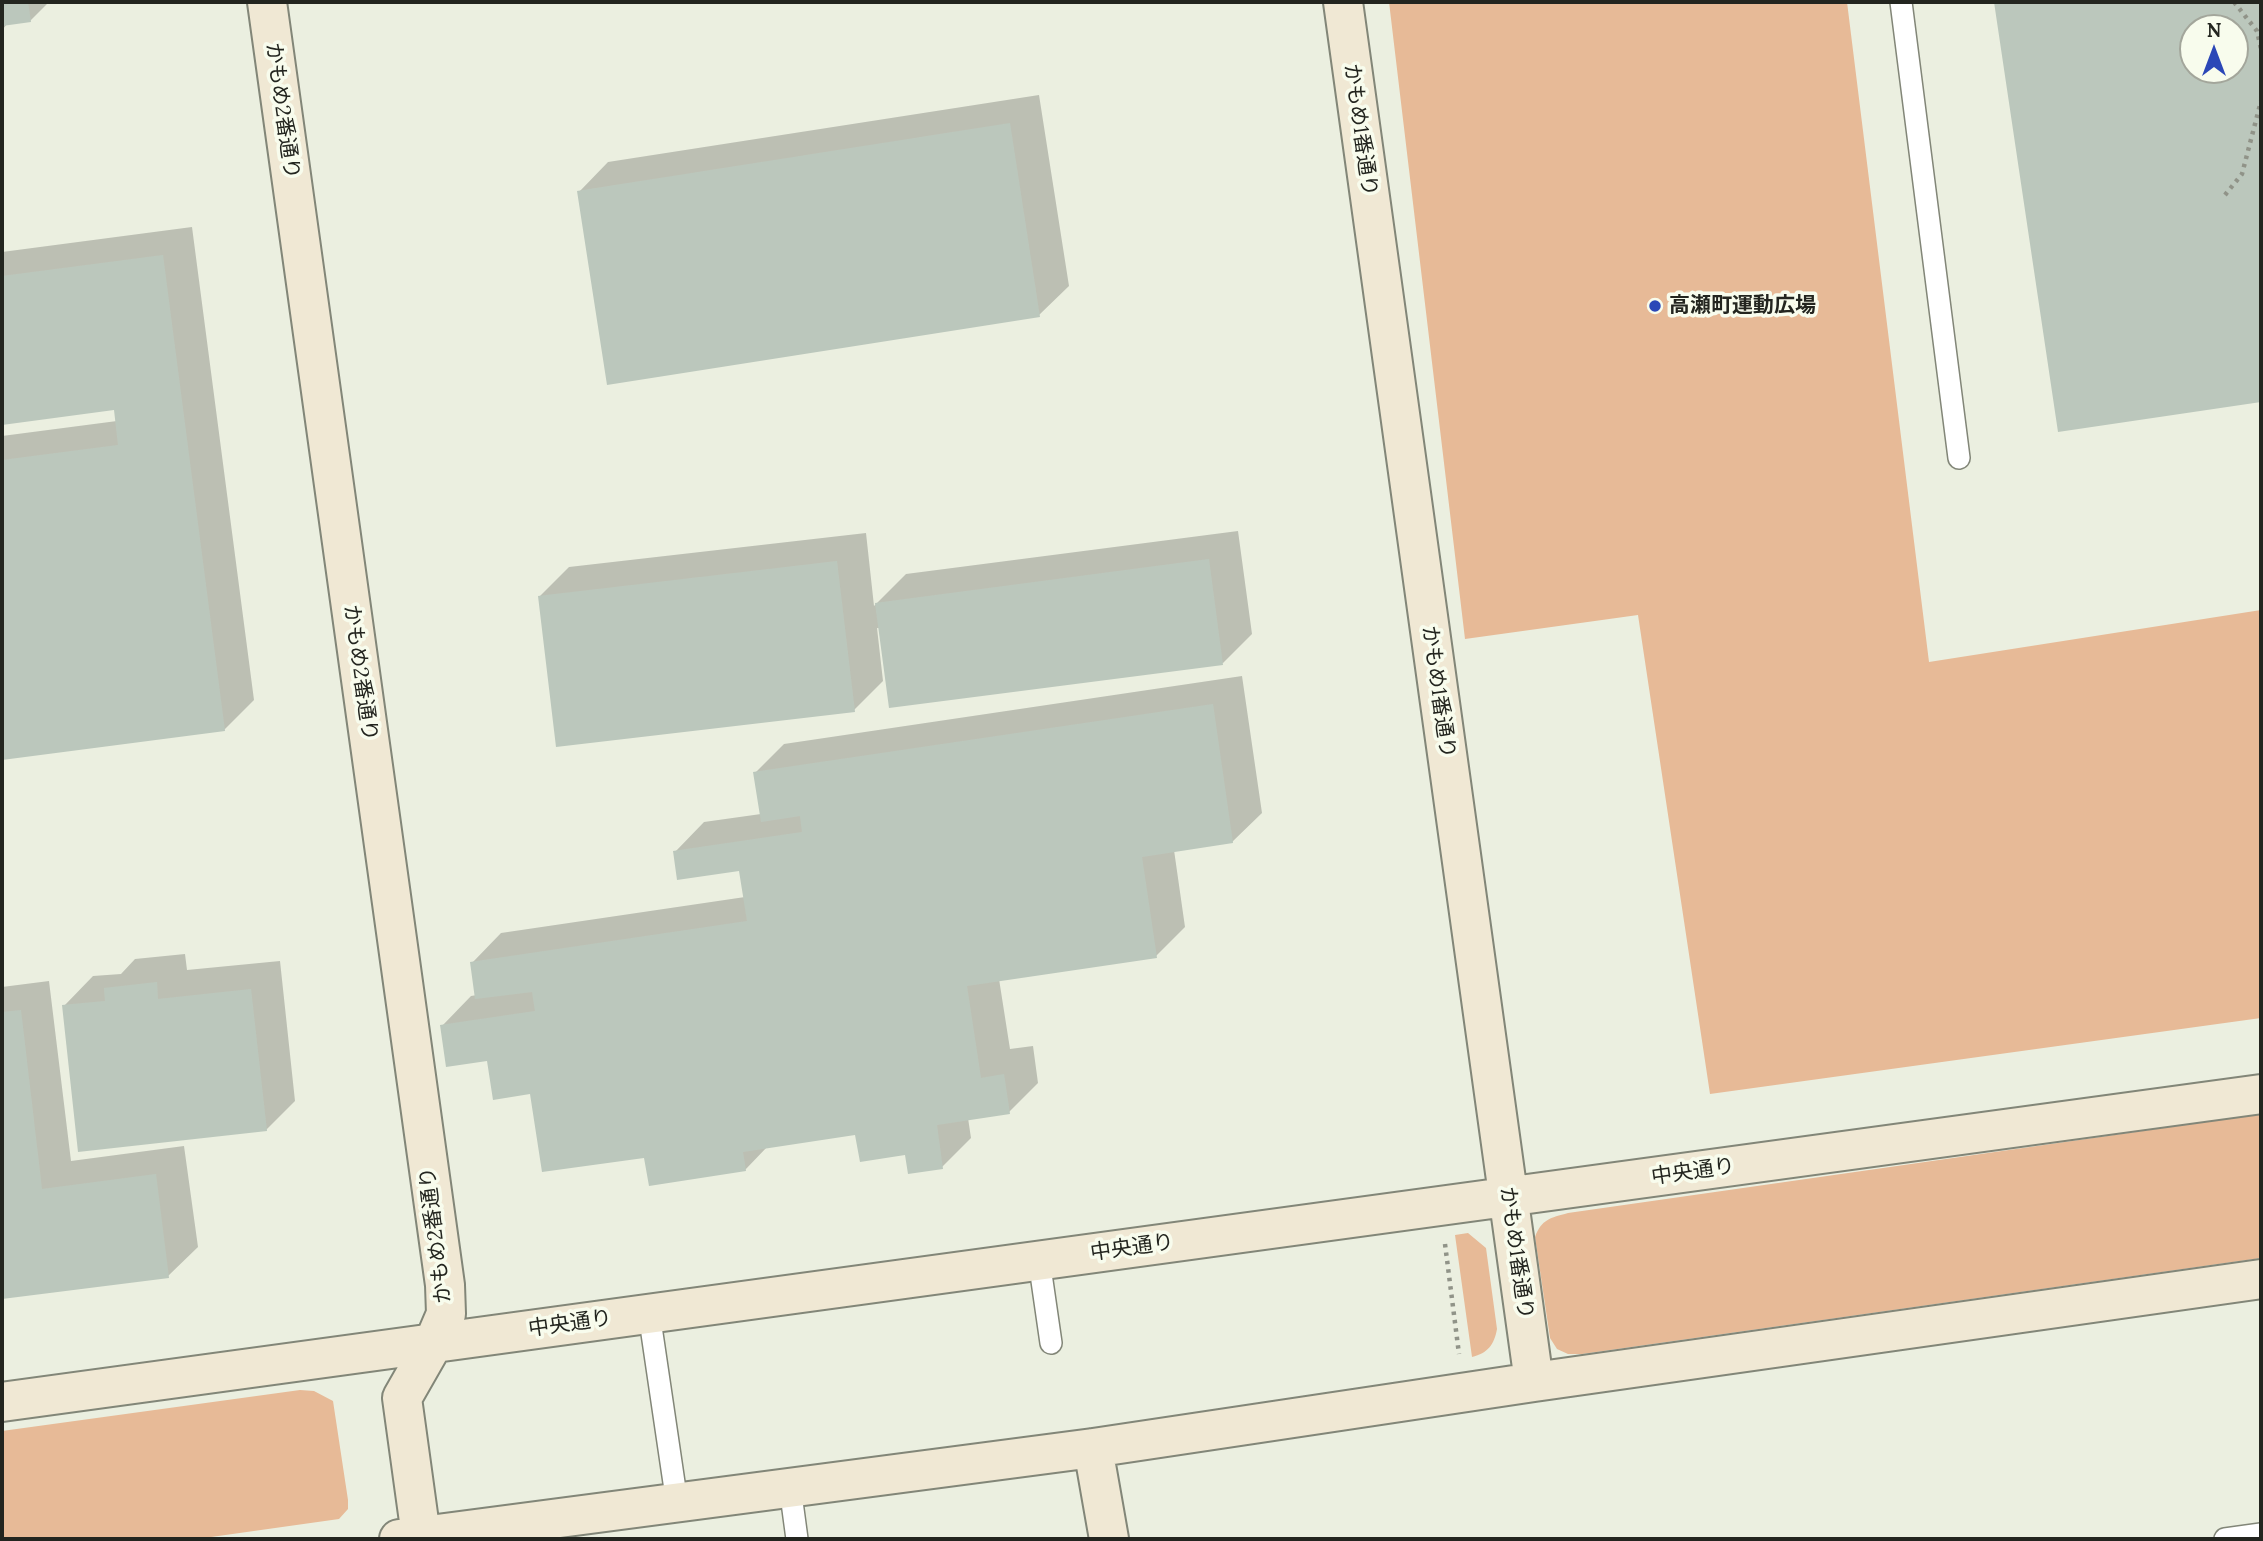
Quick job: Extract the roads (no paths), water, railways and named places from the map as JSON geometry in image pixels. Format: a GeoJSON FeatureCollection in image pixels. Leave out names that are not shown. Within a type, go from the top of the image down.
{"type":"FeatureCollection","features":[{"type":"Feature","properties":{"kind":"street","name":"かもめ2番通り"},"geometry":{"type":"LineString","coordinates":[[267,2],[444,1285],[446,1314],[402,1398],[410,1538]]}},
{"type":"Feature","properties":{"kind":"street","name":"かもめ1番通り"},"geometry":{"type":"LineString","coordinates":[[1343,2],[1534,1382]]}},
{"type":"Feature","properties":{"kind":"street","name":"中央通り"},"geometry":{"type":"LineString","coordinates":[[2,1402],[2261,1094]]}},
{"type":"Feature","properties":{"kind":"street"},"geometry":{"type":"LineString","coordinates":[[410,1538],[1093,1448],[1534,1382],[2261,1279]]}},
{"type":"Feature","properties":{"kind":"street"},"geometry":{"type":"LineString","coordinates":[[1093,1448],[1109,1539]]}},
{"type":"Feature","properties":{"kind":"lane"},"geometry":{"type":"LineString","coordinates":[[1901,2],[1959,458]]}},
{"type":"Feature","properties":{"kind":"lane"},"geometry":{"type":"LineString","coordinates":[[1039,1260],[1051,1343]]}},
{"type":"Feature","properties":{"kind":"lane"},"geometry":{"type":"LineString","coordinates":[[649,1313],[677,1503]]}},
{"type":"Feature","properties":{"kind":"lane"},"geometry":{"type":"LineString","coordinates":[[790,1487],[797,1539]]}},
{"type":"Feature","properties":{"kind":"lane"},"geometry":{"type":"LineString","coordinates":[[2225,1539],[2261,1534]]}},
{"type":"Feature","properties":{"kind":"place","name":"高瀬町運動広場"},"geometry":{"type":"Point","coordinates":[1655,306]}}]}
